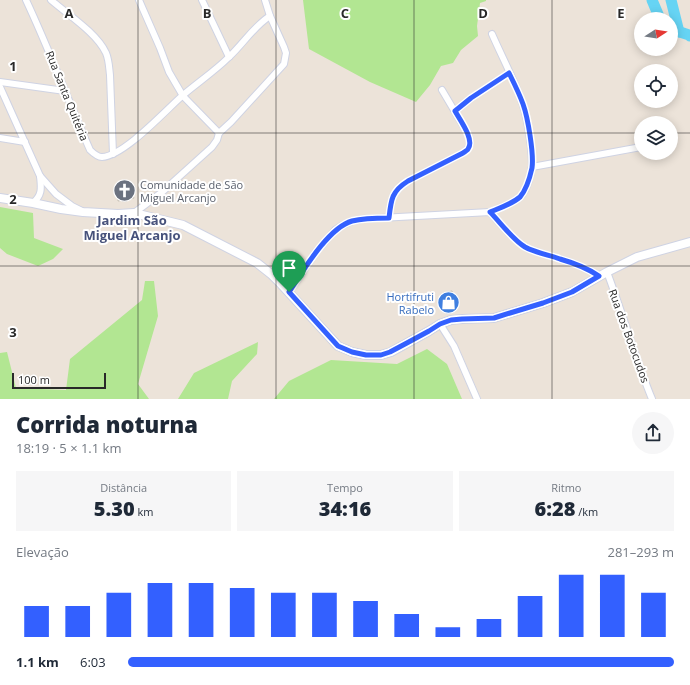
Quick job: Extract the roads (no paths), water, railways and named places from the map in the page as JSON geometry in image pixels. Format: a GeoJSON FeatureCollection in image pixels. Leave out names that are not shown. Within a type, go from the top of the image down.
{"type":"FeatureCollection","features":[{"type":"Feature","properties":{"kind":"street","name":"Rua Santa Quitéria"},"geometry":{"type":"LineString","coordinates":[[26,0],[45,40],[64,91],[90,150],[100,157],[113,154]]}},
{"type":"Feature","properties":{"kind":"street"},"geometry":{"type":"LineString","coordinates":[[51,0],[92,35],[106,53],[110,74],[113,154],[130,144],[229,57],[259,24],[270,16]]}},
{"type":"Feature","properties":{"kind":"street"},"geometry":{"type":"LineString","coordinates":[[139,0],[169,72],[183,96],[219,133]]}},
{"type":"Feature","properties":{"kind":"street"},"geometry":{"type":"LineString","coordinates":[[202,0],[229,57]]}},
{"type":"Feature","properties":{"kind":"street"},"geometry":{"type":"LineString","coordinates":[[134,213],[161,192],[212,147],[217,140],[219,133],[284,64],[286,53],[270,16],[265,0]]}},
{"type":"Feature","properties":{"kind":"street"},"geometry":{"type":"LineString","coordinates":[[289,292],[316,252],[335,230],[352,221],[362,219],[490,212],[509,204],[520,197],[525,189],[532,167],[531,145],[523,105],[492,34]]}},
{"type":"Feature","properties":{"kind":"street"},"geometry":{"type":"LineString","coordinates":[[455,111],[471,98],[509,73]]}},
{"type":"Feature","properties":{"kind":"street"},"geometry":{"type":"LineString","coordinates":[[0,82],[64,91]]}},
{"type":"Feature","properties":{"kind":"street"},"geometry":{"type":"LineString","coordinates":[[0,87],[40,176],[56,194],[83,212]]}},
{"type":"Feature","properties":{"kind":"street"},"geometry":{"type":"LineString","coordinates":[[389,218],[394,195],[400,186],[468,149],[470,138],[442,90]]}},
{"type":"Feature","properties":{"kind":"street"},"geometry":{"type":"LineString","coordinates":[[0,138],[25,142]]}},
{"type":"Feature","properties":{"kind":"street"},"geometry":{"type":"LineString","coordinates":[[532,167],[634,148]]}},
{"type":"Feature","properties":{"kind":"street"},"geometry":{"type":"LineString","coordinates":[[33,203],[38,199],[41,190],[40,176]]}},
{"type":"Feature","properties":{"kind":"street"},"geometry":{"type":"LineString","coordinates":[[0,198],[83,212],[118,214],[134,213],[183,225],[257,263],[271,274],[289,292],[338,346],[352,352],[366,355],[381,355],[390,352],[440,324],[451,320],[494,318],[543,303],[572,292],[637,257],[690,242]]}},
{"type":"Feature","properties":{"kind":"street"},"geometry":{"type":"LineString","coordinates":[[490,212],[512,236],[524,246],[603,274]]}},
{"type":"Feature","properties":{"kind":"street","name":"Rua dos Botocudos"},"geometry":{"type":"LineString","coordinates":[[603,274],[652,399]]}},
{"type":"Feature","properties":{"kind":"street"},"geometry":{"type":"LineString","coordinates":[[440,324],[454,346],[477,399]]}},
{"type":"Feature","properties":{"kind":"waterway"},"geometry":{"type":"LineString","coordinates":[[652,0],[657,12]]}},
{"type":"Feature","properties":{"kind":"waterway"},"geometry":{"type":"LineString","coordinates":[[671,0],[679,32]]}},
{"type":"Feature","properties":{"kind":"waterway"},"geometry":{"type":"LineString","coordinates":[[678,31],[690,36]]}},
{"type":"Feature","properties":{"kind":"place","name":"Comunidade de São Miguel Arcanjo"},"geometry":{"type":"Point","coordinates":[124,191]}},
{"type":"Feature","properties":{"kind":"place","name":"Hortifruti Rabelo"},"geometry":{"type":"Point","coordinates":[449,303]}},
{"type":"Feature","properties":{"kind":"district","name":"Jardim São Miguel Arcanjo"},"geometry":{"type":"Point","coordinates":[132,228]}}]}
